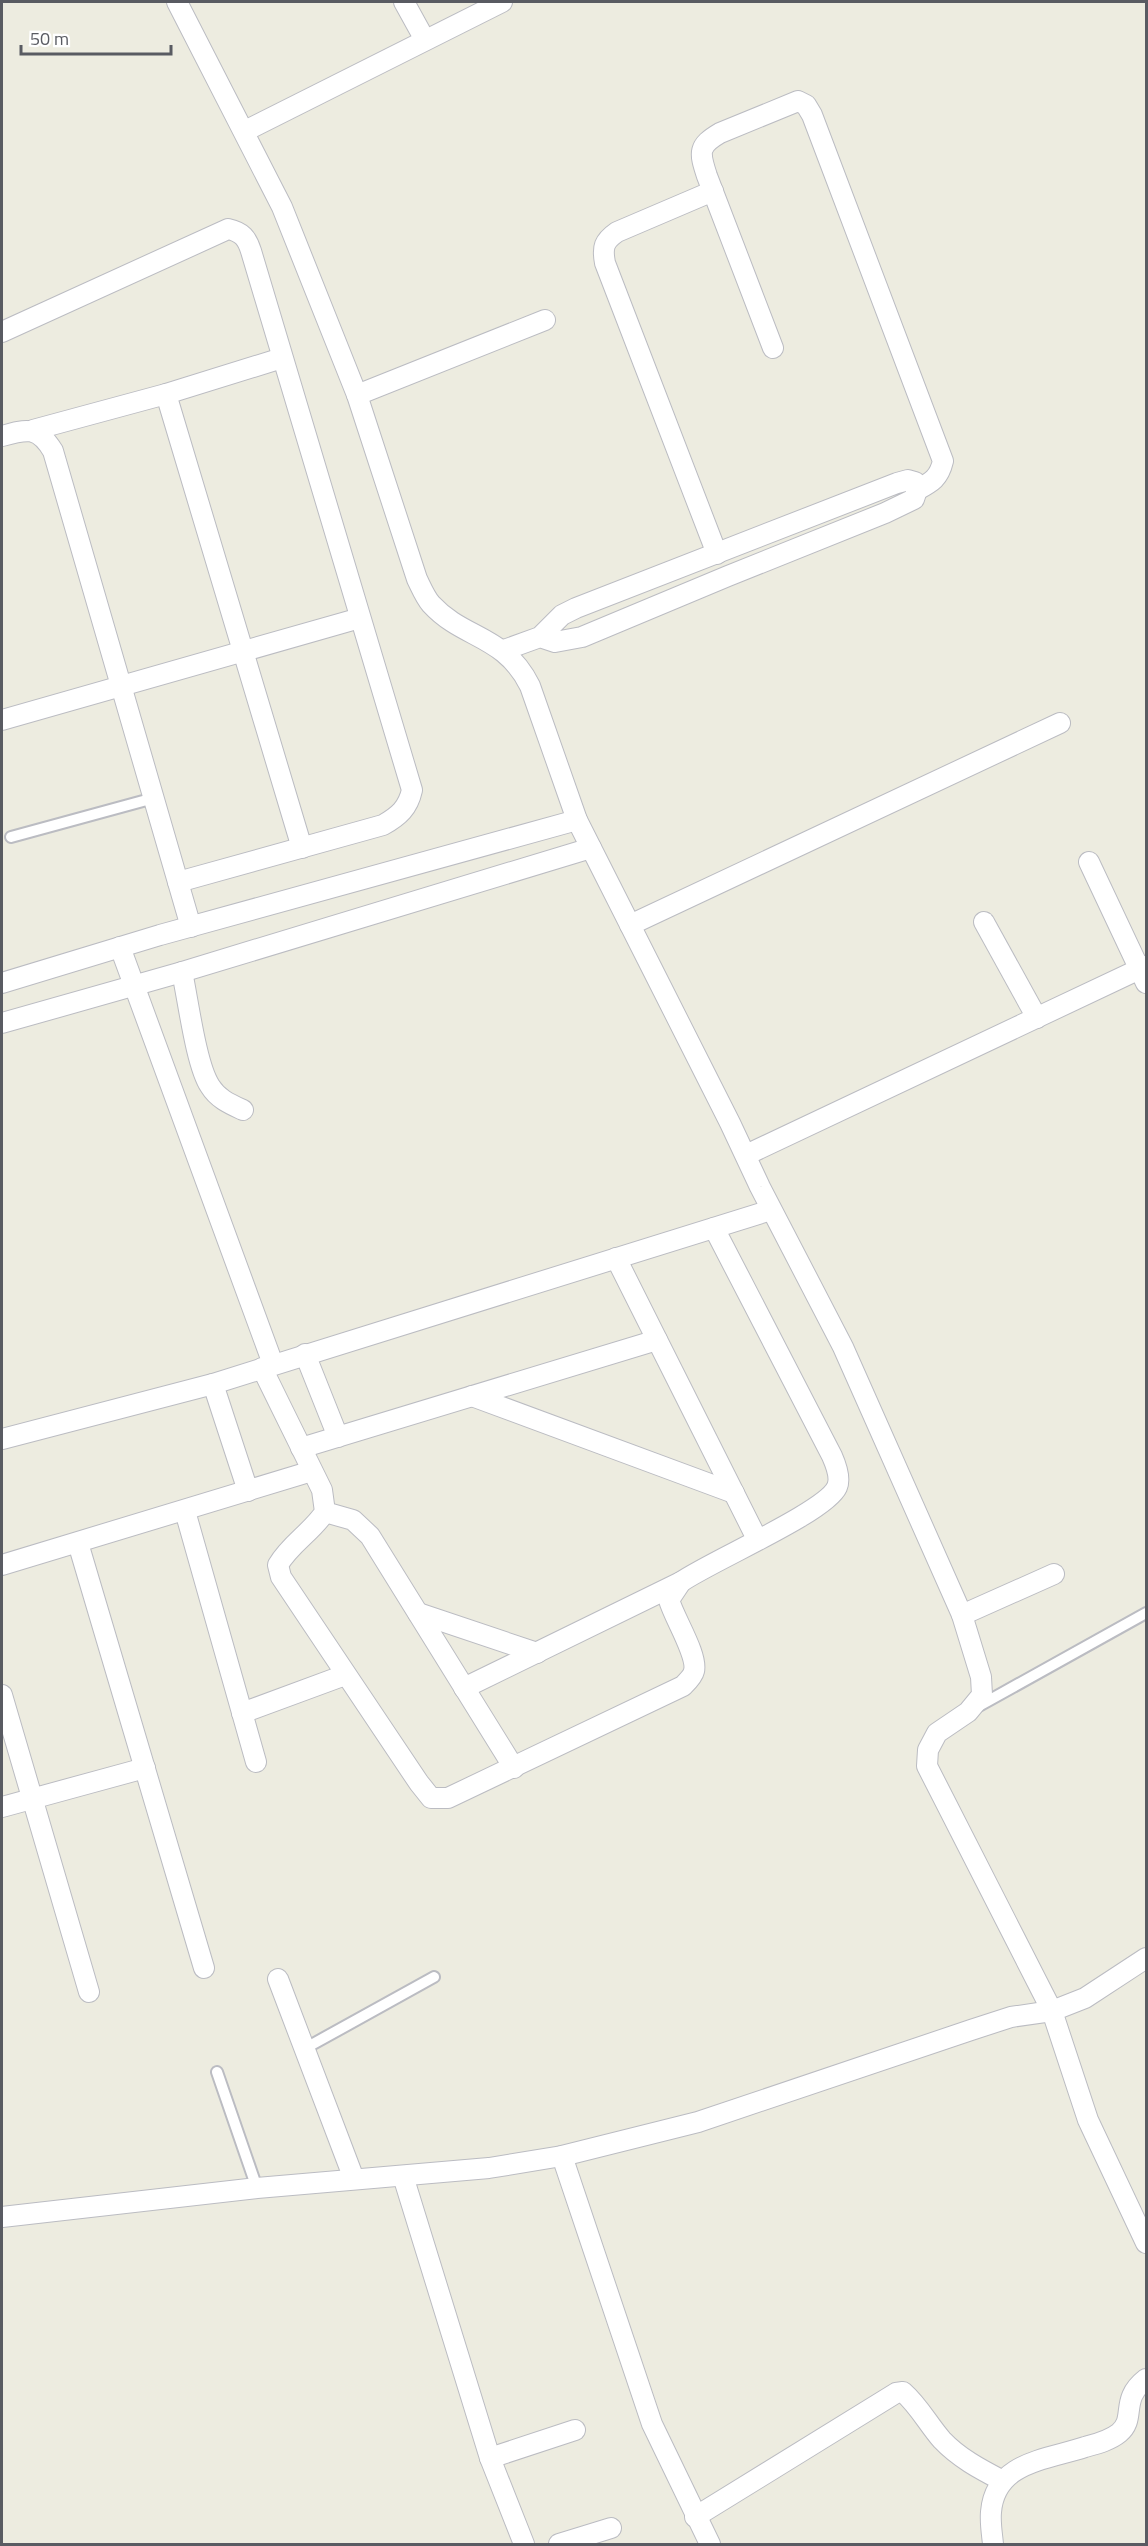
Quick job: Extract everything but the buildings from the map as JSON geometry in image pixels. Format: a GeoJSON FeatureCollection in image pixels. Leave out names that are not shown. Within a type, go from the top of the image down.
{"type":"FeatureCollection","features":[{"type":"Feature","properties":{"kind":"street"},"geometry":{"type":"LineString","coordinates":[[177,2],[282,207],[357,395],[417,579],[430,603],[446,616],[504,650],[521,667],[530,686],[577,820],[746,1155],[771,1210],[843,1347],[962,1615],[981,1677],[982,1695],[968,1712],[938,1733],[928,1750],[927,1766],[1052,2011],[1088,2120],[1145,2236]]}},
{"type":"Feature","properties":{"kind":"street"},"geometry":{"type":"LineString","coordinates":[[404,2],[425,40]]}},
{"type":"Feature","properties":{"kind":"street"},"geometry":{"type":"LineString","coordinates":[[245,131],[502,2]]}},
{"type":"Feature","properties":{"kind":"street"},"geometry":{"type":"LineString","coordinates":[[773,348],[701,158],[702,147],[709,140],[798,101],[806,105],[813,115],[943,461],[940,475],[932,483],[917,490]]}},
{"type":"Feature","properties":{"kind":"street"},"geometry":{"type":"LineString","coordinates":[[713,191],[617,232],[606,240],[603,250],[605,263],[717,554]]}},
{"type":"Feature","properties":{"kind":"street"},"geometry":{"type":"LineString","coordinates":[[2,332],[228,229],[240,232],[247,240],[412,790],[409,804],[398,816],[383,825],[178,882]]}},
{"type":"Feature","properties":{"kind":"street"},"geometry":{"type":"LineString","coordinates":[[357,395],[545,320]]}},
{"type":"Feature","properties":{"kind":"street"},"geometry":{"type":"LineString","coordinates":[[2,436],[33,430],[166,394],[282,358]]}},
{"type":"Feature","properties":{"kind":"street"},"geometry":{"type":"LineString","coordinates":[[166,394],[302,848]]}},
{"type":"Feature","properties":{"kind":"street"},"geometry":{"type":"LineString","coordinates":[[33,430],[45,437],[53,451],[191,927]]}},
{"type":"Feature","properties":{"kind":"street"},"geometry":{"type":"LineString","coordinates":[[504,650],[540,637],[562,615],[576,608],[897,483],[908,480],[915,482],[917,490],[914,499],[885,513],[582,637],[555,642],[540,637]]}},
{"type":"Feature","properties":{"kind":"street"},"geometry":{"type":"LineString","coordinates":[[2,720],[360,618]]}},
{"type":"Feature","properties":{"kind":"street"},"geometry":{"type":"LineString","coordinates":[[630,925],[1060,723]]}},
{"type":"Feature","properties":{"kind":"street"},"geometry":{"type":"LineString","coordinates":[[2,983],[120,947],[577,820]]}},
{"type":"Feature","properties":{"kind":"street"},"geometry":{"type":"LineString","coordinates":[[2,1023],[182,972],[591,848]]}},
{"type":"Feature","properties":{"kind":"street"},"geometry":{"type":"LineString","coordinates":[[746,1155],[1037,1018],[1144,973],[1089,862]]}},
{"type":"Feature","properties":{"kind":"street"},"geometry":{"type":"LineString","coordinates":[[984,922],[1037,1018]]}},
{"type":"Feature","properties":{"kind":"street"},"geometry":{"type":"LineString","coordinates":[[120,947],[268,1366],[301,1448],[322,1490],[326,1512],[316,1526],[286,1550],[278,1565],[281,1577],[345,1675],[431,1798],[448,1798],[683,1686],[694,1672],[694,1661],[669,1600],[681,1582]]}},
{"type":"Feature","properties":{"kind":"street"},"geometry":{"type":"LineString","coordinates":[[182,972],[202,1066],[209,1085],[223,1100],[243,1110]]}},
{"type":"Feature","properties":{"kind":"street"},"geometry":{"type":"LineString","coordinates":[[2,1439],[213,1384],[771,1210]]}},
{"type":"Feature","properties":{"kind":"street"},"geometry":{"type":"LineString","coordinates":[[464,1688],[681,1582],[828,1500],[838,1486],[838,1470],[714,1228]]}},
{"type":"Feature","properties":{"kind":"street"},"geometry":{"type":"LineString","coordinates":[[616,1258],[757,1539]]}},
{"type":"Feature","properties":{"kind":"street"},"geometry":{"type":"LineString","coordinates":[[301,1448],[657,1340]]}},
{"type":"Feature","properties":{"kind":"street"},"geometry":{"type":"LineString","coordinates":[[305,1354],[338,1437]]}},
{"type":"Feature","properties":{"kind":"street"},"geometry":{"type":"LineString","coordinates":[[213,1384],[248,1491]]}},
{"type":"Feature","properties":{"kind":"street"},"geometry":{"type":"LineString","coordinates":[[472,1396],[734,1493]]}},
{"type":"Feature","properties":{"kind":"street"},"geometry":{"type":"LineString","coordinates":[[2,1565],[312,1471]]}},
{"type":"Feature","properties":{"kind":"street"},"geometry":{"type":"LineString","coordinates":[[185,1511],[256,1762]]}},
{"type":"Feature","properties":{"kind":"street"},"geometry":{"type":"LineString","coordinates":[[326,1512],[353,1520],[363,1528],[514,1768]]}},
{"type":"Feature","properties":{"kind":"street"},"geometry":{"type":"LineString","coordinates":[[78,1543],[204,1968]]}},
{"type":"Feature","properties":{"kind":"street"},"geometry":{"type":"LineString","coordinates":[[962,1615],[1054,1574]]}},
{"type":"Feature","properties":{"kind":"street"},"geometry":{"type":"LineString","coordinates":[[418,1613],[537,1653]]}},
{"type":"Feature","properties":{"kind":"street"},"geometry":{"type":"LineString","coordinates":[[243,1713],[345,1675]]}},
{"type":"Feature","properties":{"kind":"street"},"geometry":{"type":"LineString","coordinates":[[2,1695],[89,1992]]}},
{"type":"Feature","properties":{"kind":"street"},"geometry":{"type":"LineString","coordinates":[[2,1807],[145,1768]]}},
{"type":"Feature","properties":{"kind":"street"},"geometry":{"type":"LineString","coordinates":[[2,2217],[257,2188],[489,2168],[562,2157],[698,2122],[1011,2017],[1052,2011],[1085,1998],[1146,1958]]}},
{"type":"Feature","properties":{"kind":"street"},"geometry":{"type":"LineString","coordinates":[[278,1979],[354,2179]]}},
{"type":"Feature","properties":{"kind":"street"},"geometry":{"type":"LineString","coordinates":[[562,2157],[652,2424],[710,2544]]}},
{"type":"Feature","properties":{"kind":"street"},"geometry":{"type":"LineString","coordinates":[[403,2176],[490,2458],[524,2544]]}},
{"type":"Feature","properties":{"kind":"street"},"geometry":{"type":"LineString","coordinates":[[993,2544],[991,2514],[993,2498],[1001,2480],[1014,2469],[1104,2441],[1119,2433],[1127,2422],[1130,2397],[1136,2387],[1146,2379]]}},
{"type":"Feature","properties":{"kind":"street"},"geometry":{"type":"LineString","coordinates":[[696,2517],[896,2393],[903,2392],[954,2452],[1001,2480]]}},
{"type":"Feature","properties":{"kind":"street"},"geometry":{"type":"LineString","coordinates":[[490,2458],[575,2430]]}},
{"type":"Feature","properties":{"kind":"street"},"geometry":{"type":"LineString","coordinates":[[559,2544],[611,2528]]}},
{"type":"Feature","properties":{"kind":"lane"},"geometry":{"type":"LineString","coordinates":[[11,837],[154,798]]}},
{"type":"Feature","properties":{"kind":"lane"},"geometry":{"type":"LineString","coordinates":[[968,1712],[1146,1613]]}},
{"type":"Feature","properties":{"kind":"lane"},"geometry":{"type":"LineString","coordinates":[[304,2049],[435,1977]]}},
{"type":"Feature","properties":{"kind":"lane"},"geometry":{"type":"LineString","coordinates":[[217,2072],[257,2188]]}}]}
